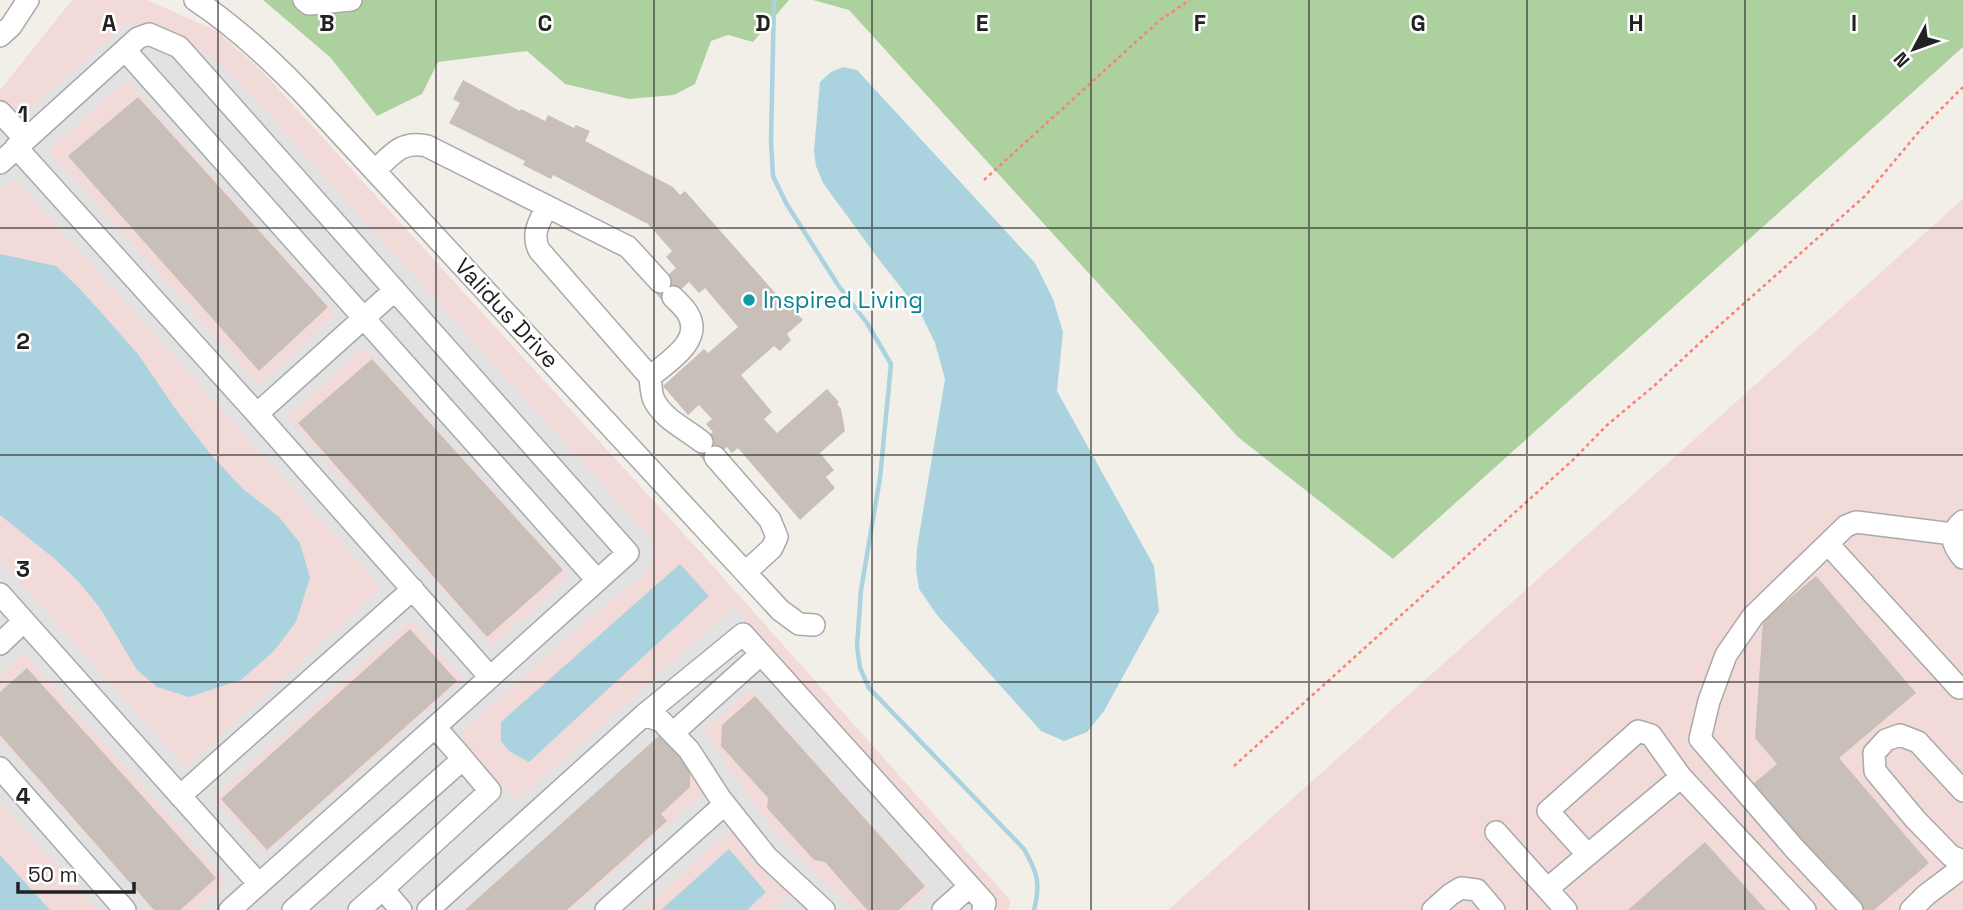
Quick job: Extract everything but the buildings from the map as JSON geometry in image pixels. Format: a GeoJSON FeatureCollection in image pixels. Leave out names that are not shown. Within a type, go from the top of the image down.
{"type":"FeatureCollection","features":[{"type":"Feature","properties":{"kind":"street"},"geometry":{"type":"LineString","coordinates":[[0,36],[11,26],[28,0]]}},
{"type":"Feature","properties":{"kind":"street","name":"Validus Drive"},"geometry":{"type":"LineString","coordinates":[[195,0],[273,61],[780,610],[799,624],[814,625]]}},
{"type":"Feature","properties":{"kind":"street"},"geometry":{"type":"LineString","coordinates":[[304,0],[309,4],[351,0]]}},
{"type":"Feature","properties":{"kind":"street"},"geometry":{"type":"LineString","coordinates":[[10,149],[138,38],[149,34],[179,47],[628,552],[230,910]]}},
{"type":"Feature","properties":{"kind":"street"},"geometry":{"type":"LineString","coordinates":[[125,50],[597,580]]}},
{"type":"Feature","properties":{"kind":"street"},"geometry":{"type":"LineString","coordinates":[[0,112],[10,149],[257,414],[490,677]]}},
{"type":"Feature","properties":{"kind":"street"},"geometry":{"type":"LineString","coordinates":[[375,171],[407,144],[427,146],[628,247],[689,315],[691,326],[691,337],[686,345],[650,377]]}},
{"type":"Feature","properties":{"kind":"street"},"geometry":{"type":"LineString","coordinates":[[547,206],[536,229],[539,250],[650,377],[653,398],[662,412],[708,449],[770,520],[777,537],[772,548],[746,572]]}},
{"type":"Feature","properties":{"kind":"street"},"geometry":{"type":"LineString","coordinates":[[257,414],[395,290]]}},
{"type":"Feature","properties":{"kind":"street"},"geometry":{"type":"LineString","coordinates":[[1852,910],[1794,848],[1700,739],[1709,701],[1726,655],[1753,616],[1846,526],[1856,522],[1958,528],[1952,542],[1963,558]]}},
{"type":"Feature","properties":{"kind":"street"},"geometry":{"type":"LineString","coordinates":[[1828,544],[1959,688]]}},
{"type":"Feature","properties":{"kind":"street"},"geometry":{"type":"LineString","coordinates":[[180,796],[413,589]]}},
{"type":"Feature","properties":{"kind":"street"},"geometry":{"type":"LineString","coordinates":[[0,594],[259,884]]}},
{"type":"Feature","properties":{"kind":"street"},"geometry":{"type":"LineString","coordinates":[[0,644],[24,621]]}},
{"type":"Feature","properties":{"kind":"street"},"geometry":{"type":"LineString","coordinates":[[428,910],[644,715],[743,634],[985,902],[983,910]]}},
{"type":"Feature","properties":{"kind":"street"},"geometry":{"type":"LineString","coordinates":[[673,733],[761,654]]}},
{"type":"Feature","properties":{"kind":"street"},"geometry":{"type":"LineString","coordinates":[[644,715],[662,721],[689,750],[725,804],[767,858],[812,906]]}},
{"type":"Feature","properties":{"kind":"street"},"geometry":{"type":"LineString","coordinates":[[359,910],[490,791],[435,727]]}},
{"type":"Feature","properties":{"kind":"street"},"geometry":{"type":"LineString","coordinates":[[1588,855],[1548,811],[1638,731],[1651,735],[1681,777],[1805,910]]}},
{"type":"Feature","properties":{"kind":"street"},"geometry":{"type":"LineString","coordinates":[[1914,909],[1960,874],[1951,856],[1875,772],[1874,753],[1886,740],[1900,736],[1917,742],[1963,791]]}},
{"type":"Feature","properties":{"kind":"street"},"geometry":{"type":"LineString","coordinates":[[293,910],[463,759]]}},
{"type":"Feature","properties":{"kind":"street"},"geometry":{"type":"LineString","coordinates":[[0,768],[125,910]]}},
{"type":"Feature","properties":{"kind":"street"},"geometry":{"type":"LineString","coordinates":[[1547,889],[1681,777]]}},
{"type":"Feature","properties":{"kind":"street"},"geometry":{"type":"LineString","coordinates":[[606,910],[725,804]]}},
{"type":"Feature","properties":{"kind":"street"},"geometry":{"type":"LineString","coordinates":[[1496,832],[1566,910]]}},
{"type":"Feature","properties":{"kind":"street"},"geometry":{"type":"LineString","coordinates":[[943,910],[970,886]]}},
{"type":"Feature","properties":{"kind":"street"},"geometry":{"type":"LineString","coordinates":[[1433,910],[1461,888],[1477,890],[1494,910]]}},
{"type":"Feature","properties":{"kind":"street"},"geometry":{"type":"LineString","coordinates":[[383,889],[401,910]]}},
{"type":"Feature","properties":{"kind":"path"},"geometry":{"type":"LineString","coordinates":[[984,180],[1160,20],[1190,0]]}},
{"type":"Feature","properties":{"kind":"path"},"geometry":{"type":"LineString","coordinates":[[1234,766],[1574,459],[1606,426],[1865,195],[1922,128],[1963,87]]}},
{"type":"Feature","properties":{"kind":"shaded area"},"geometry":{"type":"Polygon","coordinates":[[[72,0],[147,0],[217,31],[263,72],[712,565],[1011,901],[1008,910],[0,910],[0,90],[72,0]]]}},
{"type":"Feature","properties":{"kind":"shaded area"},"geometry":{"type":"Polygon","coordinates":[[[126,24],[155,24],[208,55],[234,76],[652,540],[652,561],[642,577],[597,611],[457,736],[517,801],[734,607],[999,902],[995,910],[908,910],[930,890],[751,689],[704,730],[762,815],[782,839],[855,910],[773,910],[791,893],[733,828],[641,910],[572,910],[707,790],[661,734],[548,837],[462,910],[198,910],[228,882],[24,653],[0,674],[0,561],[186,767],[382,588],[15,179],[0,190],[0,134],[126,24]],[[127,80],[48,150],[259,385],[336,314],[127,80]],[[364,347],[287,417],[492,646],[570,576],[364,347]],[[410,620],[213,797],[267,857],[268,852],[463,679],[410,620]]]}},
{"type":"Feature","properties":{"kind":"shaded area"},"geometry":{"type":"Polygon","coordinates":[[[1963,199],[1963,910],[1168,910],[1963,199]]]}},
{"type":"Feature","properties":{"kind":"shaded area"},"geometry":{"type":"Polygon","coordinates":[[[0,739],[153,910],[97,910],[0,802],[0,739]]]}},
{"type":"Feature","properties":{"kind":"green space"},"geometry":{"type":"Polygon","coordinates":[[[263,0],[789,0],[753,42],[728,35],[711,41],[695,84],[674,95],[629,99],[565,84],[527,51],[438,62],[422,94],[377,116],[330,57],[263,0]]]}},
{"type":"Feature","properties":{"kind":"green space"},"geometry":{"type":"Polygon","coordinates":[[[813,0],[1963,0],[1963,47],[1393,559],[1238,437],[849,10],[813,0]]]}},
{"type":"Feature","properties":{"kind":"water"},"geometry":{"type":"Polygon","coordinates":[[[843,67],[857,70],[1035,263],[1053,299],[1063,332],[1057,391],[1154,566],[1159,611],[1104,711],[1087,732],[1064,741],[1041,731],[937,615],[919,589],[917,548],[945,379],[935,343],[920,312],[823,183],[816,166],[814,151],[820,82],[831,72],[843,67]]]}},
{"type":"Feature","properties":{"kind":"water"},"geometry":{"type":"Polygon","coordinates":[[[0,254],[56,266],[81,290],[138,354],[212,456],[243,489],[279,517],[300,543],[310,578],[296,622],[274,651],[241,680],[189,697],[157,687],[137,670],[100,608],[78,581],[0,515],[0,254]]]}},
{"type":"Feature","properties":{"kind":"water"},"geometry":{"type":"Polygon","coordinates":[[[680,564],[709,596],[529,762],[509,751],[501,741],[501,722],[680,564]]]}},
{"type":"Feature","properties":{"kind":"water"},"geometry":{"type":"Polygon","coordinates":[[[729,849],[766,892],[747,910],[661,910],[729,849]]]}},
{"type":"Feature","properties":{"kind":"water"},"geometry":{"type":"Polygon","coordinates":[[[0,855],[50,910],[0,910],[0,855]]]}},
{"type":"Feature","properties":{"kind":"waterway"},"geometry":{"type":"LineString","coordinates":[[774,0],[771,141],[773,176],[786,203],[838,285],[867,323],[891,364],[880,478],[861,590],[857,646],[860,668],[869,688],[1024,849],[1036,878],[1034,910]]}},
{"type":"Feature","properties":{"kind":"place","name":"Inspired Living"},"geometry":{"type":"Point","coordinates":[749,300]}}]}
